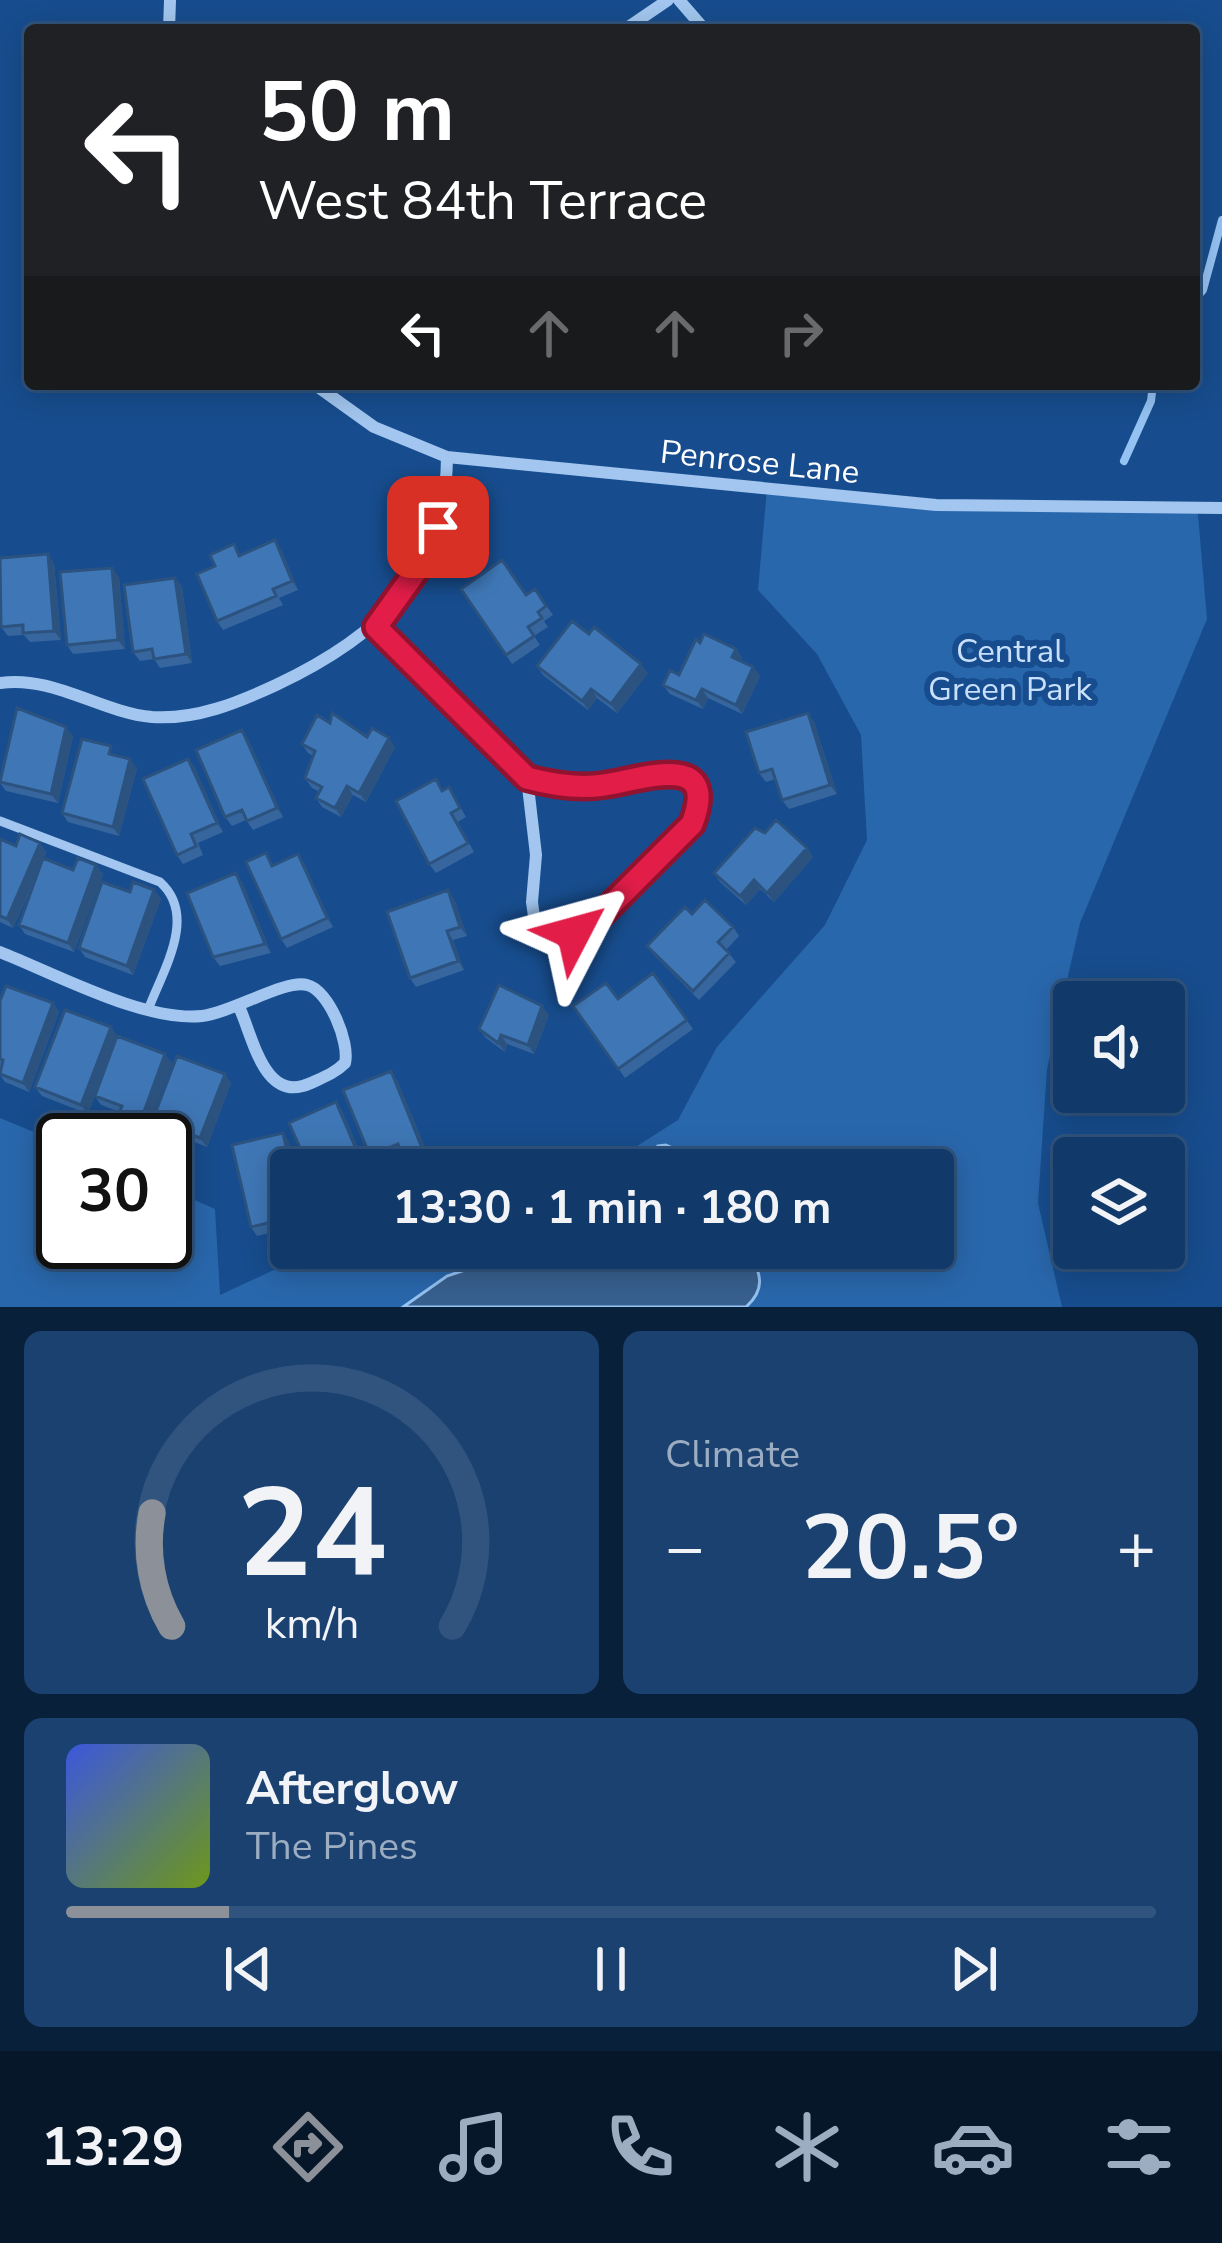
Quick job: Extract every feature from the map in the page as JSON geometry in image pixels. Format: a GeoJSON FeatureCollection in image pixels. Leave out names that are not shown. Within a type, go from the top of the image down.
{"type":"FeatureCollection","features":[{"type":"Feature","properties":{"kind":"street"},"geometry":{"type":"LineString","coordinates":[[633,24],[668,0]]}},
{"type":"Feature","properties":{"kind":"street"},"geometry":{"type":"LineString","coordinates":[[679,0],[700,24]]}},
{"type":"Feature","properties":{"kind":"street","name":"Penrose Lane"},"geometry":{"type":"LineString","coordinates":[[322,390],[374,427],[447,457],[936,505],[1222,508]]}},
{"type":"Feature","properties":{"kind":"street"},"geometry":{"type":"LineString","coordinates":[[0,683],[50,687],[129,714],[204,713],[316,666],[376,627],[427,556],[446,492],[447,457]]}},
{"type":"Feature","properties":{"kind":"street"},"geometry":{"type":"LineString","coordinates":[[376,627],[527,778],[560,787],[604,785],[668,771],[686,778],[700,804],[692,824],[594,922],[574,933],[549,936],[535,924],[536,855],[527,778]]}},
{"type":"Feature","properties":{"kind":"street"},"geometry":{"type":"LineString","coordinates":[[0,952],[175,1017],[240,1009],[297,983],[312,985],[322,994],[348,1050],[345,1063],[301,1088],[286,1089],[271,1081],[240,1009]]}},
{"type":"Feature","properties":{"kind":"lane"},"geometry":{"type":"LineString","coordinates":[[0,821],[160,882],[173,894],[179,922],[148,1010]]}},
{"type":"Feature","properties":{"kind":"green space","name":"Central Green Park"},"geometry":{"type":"Polygon","coordinates":[[[767,488],[936,505],[1197,504],[1207,619],[1080,923],[1067,981],[1053,981],[1053,1042],[1038,1203],[1062,1307],[0,1307],[0,1118],[36,1133],[36,1269],[192,1269],[192,1199],[215,1209],[220,1295],[276,1269],[954,1269],[954,1149],[625,1149],[678,1120],[717,1047],[825,925],[867,840],[861,735],[817,654],[758,590],[767,488]]]}},
{"type":"Feature","properties":{"kind":"shaded area"},"geometry":{"type":"Polygon","coordinates":[[[468,1269],[757,1269],[759,1286],[746,1307],[403,1307],[447,1276],[468,1269]]]}},
{"type":"Feature","properties":{"kind":"building"},"geometry":{"type":"Polygon","coordinates":[[[275,540],[292,581],[273,589],[276,596],[217,621],[197,574],[215,566],[210,555],[234,544],[239,556],[275,540]]]}},
{"type":"Feature","properties":{"kind":"building"},"geometry":{"type":"Polygon","coordinates":[[[48,554],[54,631],[23,633],[23,625],[1,627],[0,558],[48,554]]]}},
{"type":"Feature","properties":{"kind":"building"},"geometry":{"type":"Polygon","coordinates":[[[502,560],[526,595],[535,589],[546,606],[538,612],[542,618],[528,627],[534,636],[506,655],[461,589],[502,560]]]}},
{"type":"Feature","properties":{"kind":"building"},"geometry":{"type":"Polygon","coordinates":[[[112,568],[118,640],[67,645],[60,572],[112,568]]]}},
{"type":"Feature","properties":{"kind":"building"},"geometry":{"type":"Polygon","coordinates":[[[175,578],[186,654],[154,659],[152,649],[133,652],[124,585],[175,578]]]}},
{"type":"Feature","properties":{"kind":"building"},"geometry":{"type":"Polygon","coordinates":[[[572,621],[589,634],[594,627],[641,664],[611,704],[591,689],[582,701],[537,666],[572,621]]]}},
{"type":"Feature","properties":{"kind":"building"},"geometry":{"type":"Polygon","coordinates":[[[704,634],[736,649],[732,657],[753,667],[736,705],[702,689],[696,700],[663,685],[670,670],[679,675],[696,639],[700,643],[704,634]]]}},
{"type":"Feature","properties":{"kind":"building"},"geometry":{"type":"Polygon","coordinates":[[[17,708],[66,727],[51,794],[0,782],[17,708]]]}},
{"type":"Feature","properties":{"kind":"building"},"geometry":{"type":"Polygon","coordinates":[[[332,713],[367,737],[372,728],[389,738],[359,793],[347,786],[335,808],[316,798],[322,787],[305,778],[315,751],[302,744],[317,715],[330,723],[332,713]]]}},
{"type":"Feature","properties":{"kind":"building"},"geometry":{"type":"Polygon","coordinates":[[[808,713],[830,785],[782,800],[772,769],[759,773],[746,732],[808,713]]]}},
{"type":"Feature","properties":{"kind":"building"},"geometry":{"type":"Polygon","coordinates":[[[242,730],[277,808],[247,821],[242,810],[225,817],[196,750],[242,730]]]}},
{"type":"Feature","properties":{"kind":"building"},"geometry":{"type":"Polygon","coordinates":[[[82,739],[111,746],[109,754],[130,759],[113,827],[62,813],[82,739]]]}},
{"type":"Feature","properties":{"kind":"building"},"geometry":{"type":"Polygon","coordinates":[[[188,759],[217,823],[191,834],[196,846],[177,855],[143,779],[188,759]]]}},
{"type":"Feature","properties":{"kind":"building"},"geometry":{"type":"Polygon","coordinates":[[[436,779],[442,791],[449,787],[460,808],[451,813],[468,843],[429,864],[396,801],[436,779]]]}},
{"type":"Feature","properties":{"kind":"building"},"geometry":{"type":"Polygon","coordinates":[[[776,820],[807,848],[767,893],[754,880],[740,896],[714,873],[755,828],[765,833],[776,820]]]}},
{"type":"Feature","properties":{"kind":"building"},"geometry":{"type":"Polygon","coordinates":[[[20,834],[40,843],[7,919],[0,916],[0,839],[16,846],[20,834]]]}},
{"type":"Feature","properties":{"kind":"building"},"geometry":{"type":"Polygon","coordinates":[[[266,853],[272,866],[298,854],[327,918],[281,939],[246,862],[266,853]]]}},
{"type":"Feature","properties":{"kind":"building"},"geometry":{"type":"Polygon","coordinates":[[[43,858],[73,870],[78,858],[96,865],[68,943],[19,925],[43,858]]]}},
{"type":"Feature","properties":{"kind":"building"},"geometry":{"type":"Polygon","coordinates":[[[236,873],[265,944],[213,957],[187,893],[236,873]]]}},
{"type":"Feature","properties":{"kind":"building"},"geometry":{"type":"Polygon","coordinates":[[[102,882],[130,892],[133,882],[154,890],[127,966],[79,948],[102,882]]]}},
{"type":"Feature","properties":{"kind":"building"},"geometry":{"type":"Polygon","coordinates":[[[448,890],[460,927],[447,931],[458,961],[410,978],[387,912],[448,890]]]}},
{"type":"Feature","properties":{"kind":"building"},"geometry":{"type":"Polygon","coordinates":[[[705,900],[733,927],[718,942],[729,953],[693,991],[647,946],[685,907],[692,914],[705,900]]]}},
{"type":"Feature","properties":{"kind":"building"},"geometry":{"type":"Polygon","coordinates":[[[653,973],[687,1020],[618,1069],[573,1006],[606,983],[618,999],[653,973]]]}},
{"type":"Feature","properties":{"kind":"building"},"geometry":{"type":"Polygon","coordinates":[[[499,985],[542,1006],[528,1045],[501,1035],[498,1043],[479,1029],[499,985]]]}},
{"type":"Feature","properties":{"kind":"building"},"geometry":{"type":"Polygon","coordinates":[[[6,986],[53,1003],[23,1083],[0,1074],[0,1001],[6,986]]]}},
{"type":"Feature","properties":{"kind":"building"},"geometry":{"type":"Polygon","coordinates":[[[65,1010],[111,1027],[81,1105],[35,1087],[65,1010]]]}},
{"type":"Feature","properties":{"kind":"building"},"geometry":{"type":"Polygon","coordinates":[[[117,1036],[165,1054],[143,1113],[119,1113],[122,1106],[95,1096],[117,1036]]]}},
{"type":"Feature","properties":{"kind":"building"},"geometry":{"type":"Polygon","coordinates":[[[177,1056],[225,1074],[200,1138],[192,1135],[192,1113],[155,1113],[177,1056]]]}},
{"type":"Feature","properties":{"kind":"building"},"geometry":{"type":"Polygon","coordinates":[[[391,1071],[422,1148],[400,1149],[398,1144],[367,1149],[343,1090],[391,1071]]]}},
{"type":"Feature","properties":{"kind":"building"},"geometry":{"type":"Polygon","coordinates":[[[336,1102],[356,1149],[301,1149],[289,1123],[336,1102]]]}},
{"type":"Feature","properties":{"kind":"building"},"geometry":{"type":"Polygon","coordinates":[[[283,1133],[286,1149],[270,1149],[270,1222],[251,1227],[232,1145],[283,1133]]]}},
{"type":"Feature","properties":{"kind":"waterway"},"geometry":{"type":"LineString","coordinates":[[1200,293],[1222,220]]}},
{"type":"Feature","properties":{"kind":"waterway"},"geometry":{"type":"LineString","coordinates":[[1124,461],[1152,390]]}},
{"type":"Feature","properties":{"kind":"route"},"geometry":{"type":"LineString","coordinates":[[438,527],[427,556],[376,627],[527,778],[560,787],[604,785],[668,771],[686,778],[695,788],[700,804],[692,824],[594,922],[574,933]]}}]}
